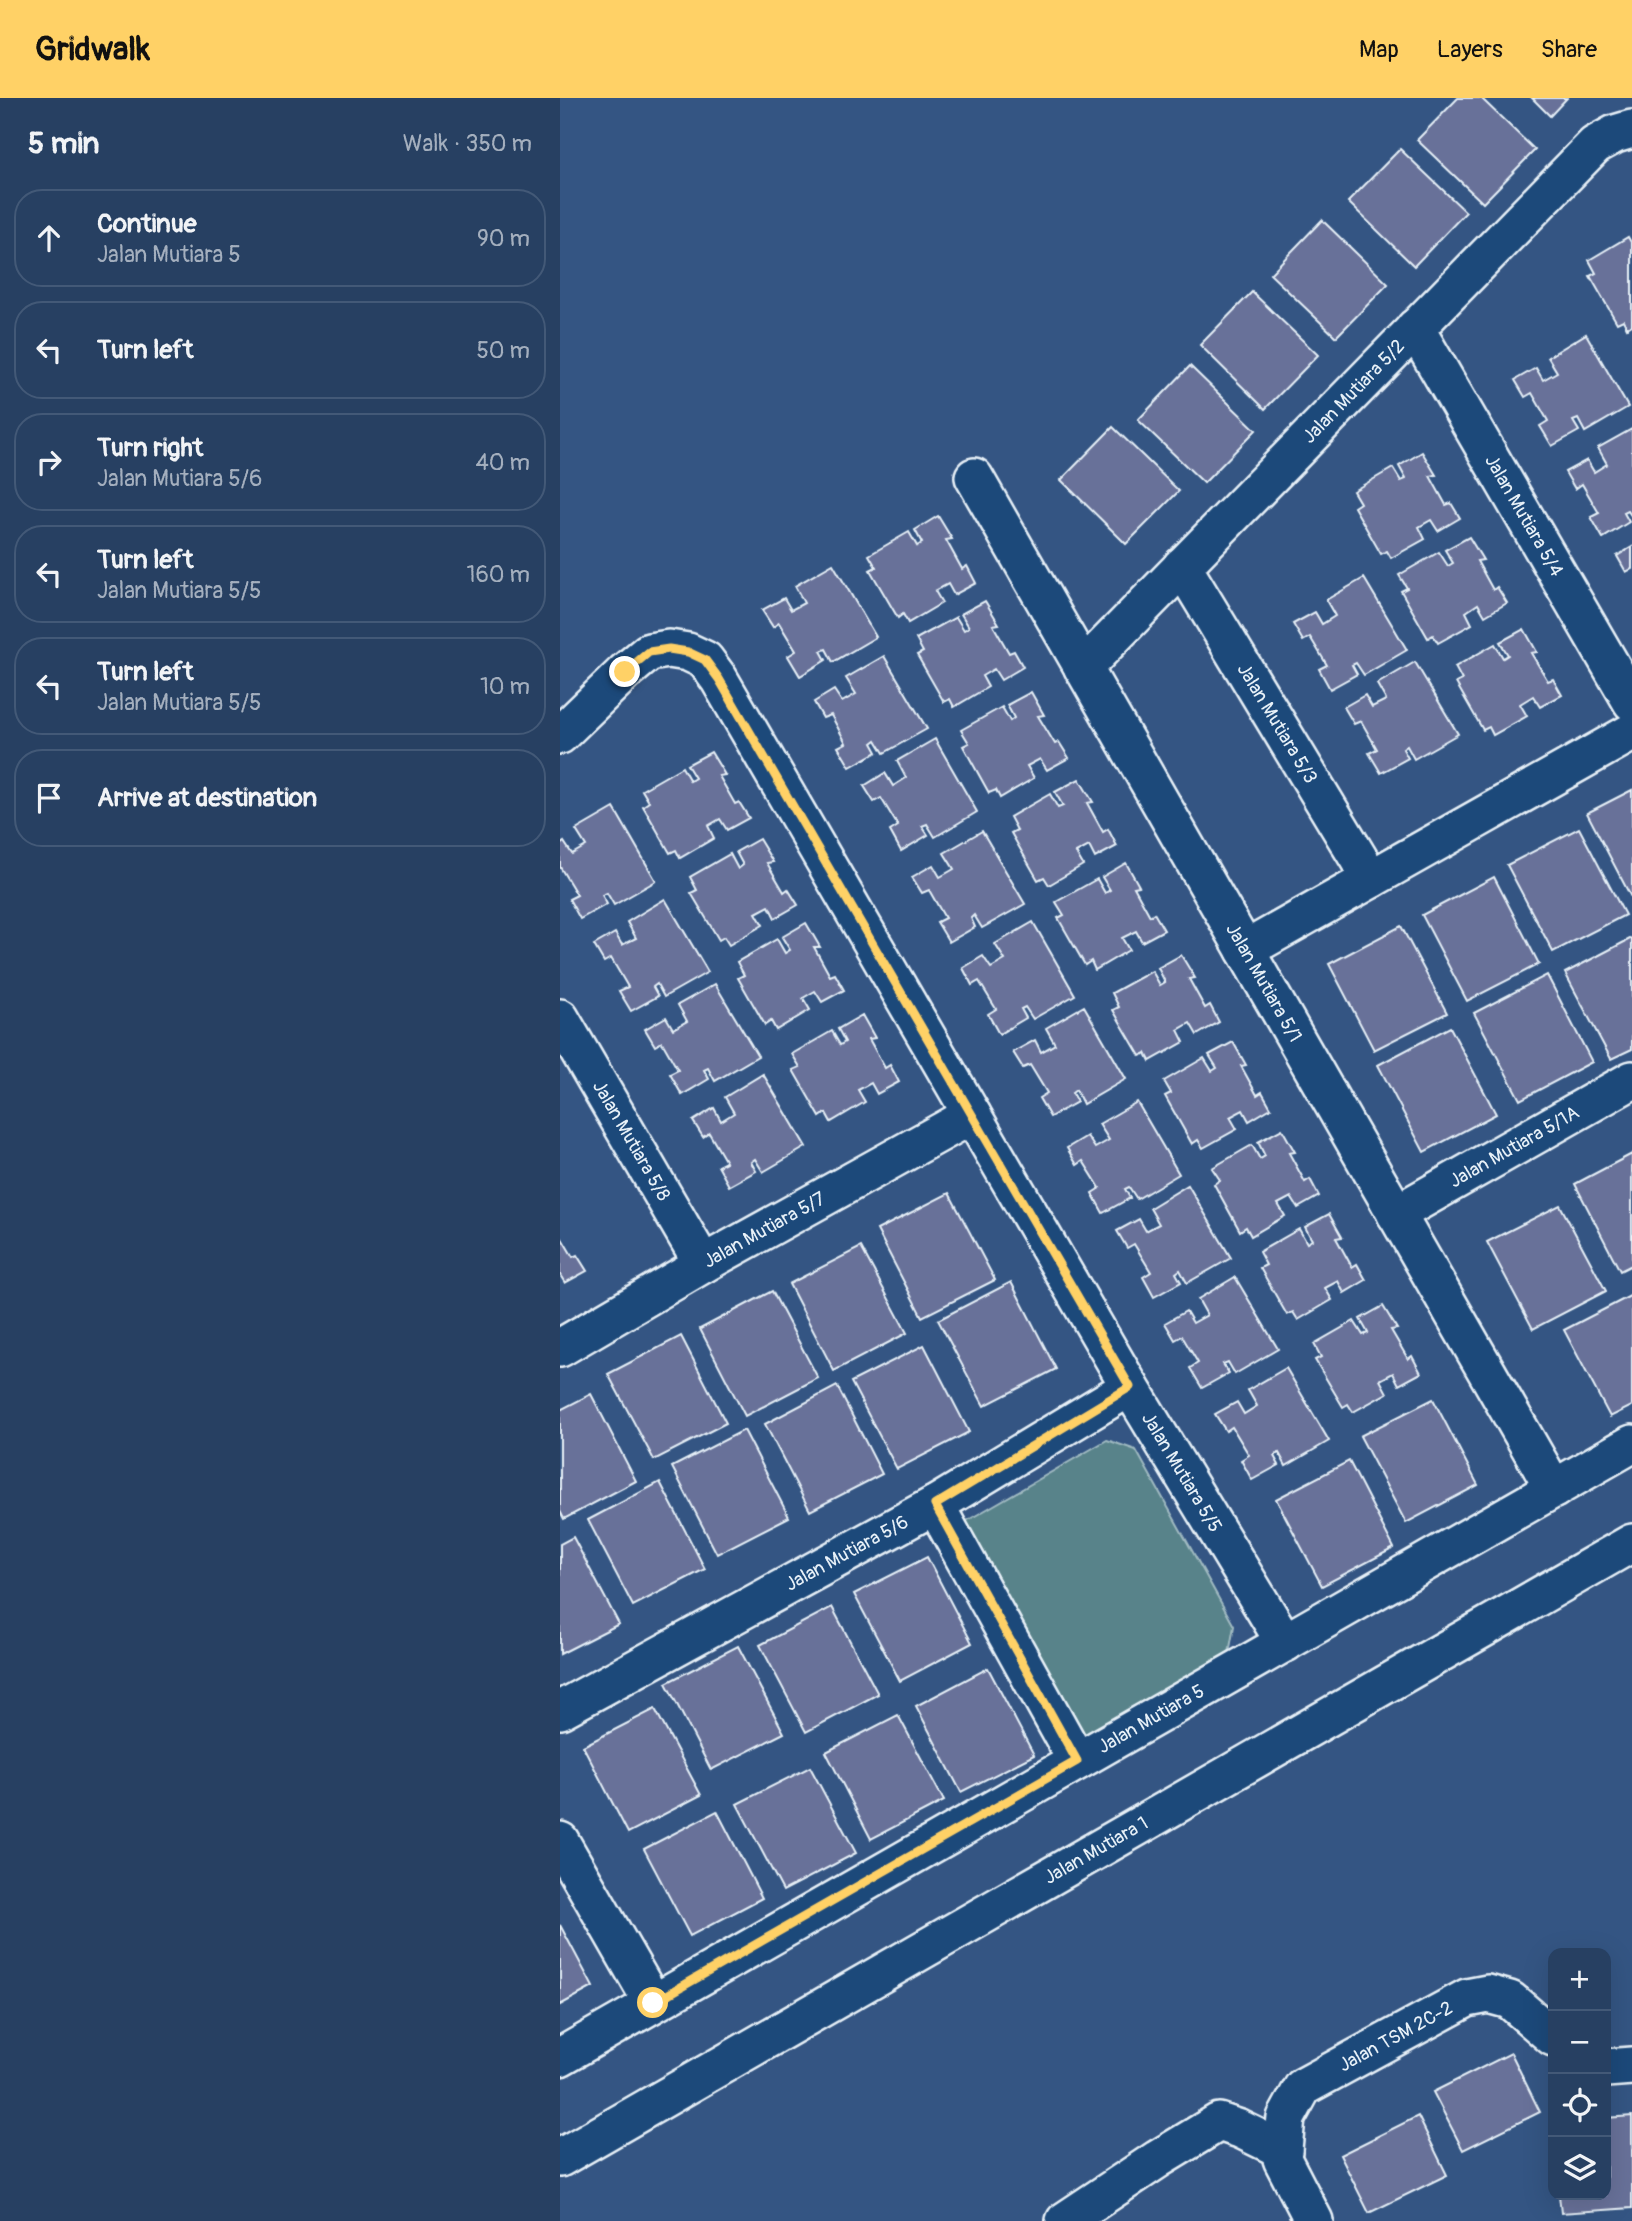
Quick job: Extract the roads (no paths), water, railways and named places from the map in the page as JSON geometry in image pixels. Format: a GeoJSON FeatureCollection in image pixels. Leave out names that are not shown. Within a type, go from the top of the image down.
{"type":"FeatureCollection","features":[{"type":"Feature","properties":{"kind":"street","name":"Jalan Mutiara 5/2"},"geometry":{"type":"LineString","coordinates":[[1083,668],[1595,145],[1615,134],[1632,129]]}},
{"type":"Feature","properties":{"kind":"street","name":"Jalan Mutiara 5/4"},"geometry":{"type":"LineString","coordinates":[[1415,328],[1632,702]]}},
{"type":"Feature","properties":{"kind":"street","name":"Jalan Mutiara 5/1"},"geometry":{"type":"LineString","coordinates":[[974,477],[1554,1489]]}},
{"type":"Feature","properties":{"kind":"street","name":"Jalan Mutiara 5/3"},"geometry":{"type":"LineString","coordinates":[[1182,566],[1371,879]]}},
{"type":"Feature","properties":{"kind":"street","name":"Jalan Mutiara 5/5"},"geometry":{"type":"LineString","coordinates":[[560,735],[649,652],[669,649],[688,652],[705,660],[719,679],[1130,1387],[1285,1643]]}},
{"type":"Feature","properties":{"kind":"street"},"geometry":{"type":"LineString","coordinates":[[1245,950],[1632,732]]}},
{"type":"Feature","properties":{"kind":"street","name":"Jalan Mutiara 5/8"},"geometry":{"type":"LineString","coordinates":[[560,1018],[703,1264]]}},
{"type":"Feature","properties":{"kind":"street","name":"Jalan Mutiara 5/1A"},"geometry":{"type":"LineString","coordinates":[[1396,1214],[1632,1080]]}},
{"type":"Feature","properties":{"kind":"street","name":"Jalan Mutiara 5/7"},"geometry":{"type":"LineString","coordinates":[[560,1348],[703,1264],[972,1115]]}},
{"type":"Feature","properties":{"kind":"street","name":"Jalan Mutiara 5/6"},"geometry":{"type":"LineString","coordinates":[[560,1710],[935,1505],[1130,1387]]}},
{"type":"Feature","properties":{"kind":"street","name":"Jalan Mutiara 5"},"geometry":{"type":"LineString","coordinates":[[560,2056],[1632,1444]]}},
{"type":"Feature","properties":{"kind":"street"},"geometry":{"type":"LineString","coordinates":[[935,1505],[1077,1761]]}},
{"type":"Feature","properties":{"kind":"street","name":"Jalan Mutiara 1"},"geometry":{"type":"LineString","coordinates":[[560,2158],[1632,1543]]}},
{"type":"Feature","properties":{"kind":"street"},"geometry":{"type":"LineString","coordinates":[[560,1840],[653,2003]]}},
{"type":"Feature","properties":{"kind":"street","name":"Jalan TSM 2C-2"},"geometry":{"type":"LineString","coordinates":[[1283,2154],[1286,2118],[1303,2087],[1467,1998],[1488,1994],[1510,2000],[1548,2033]]}},
{"type":"Feature","properties":{"kind":"street"},"geometry":{"type":"LineString","coordinates":[[1611,2068],[1632,2066]]}},
{"type":"Feature","properties":{"kind":"street"},"geometry":{"type":"LineString","coordinates":[[1065,2221],[1219,2122],[1240,2129],[1283,2154],[1314,2221]]}}]}
